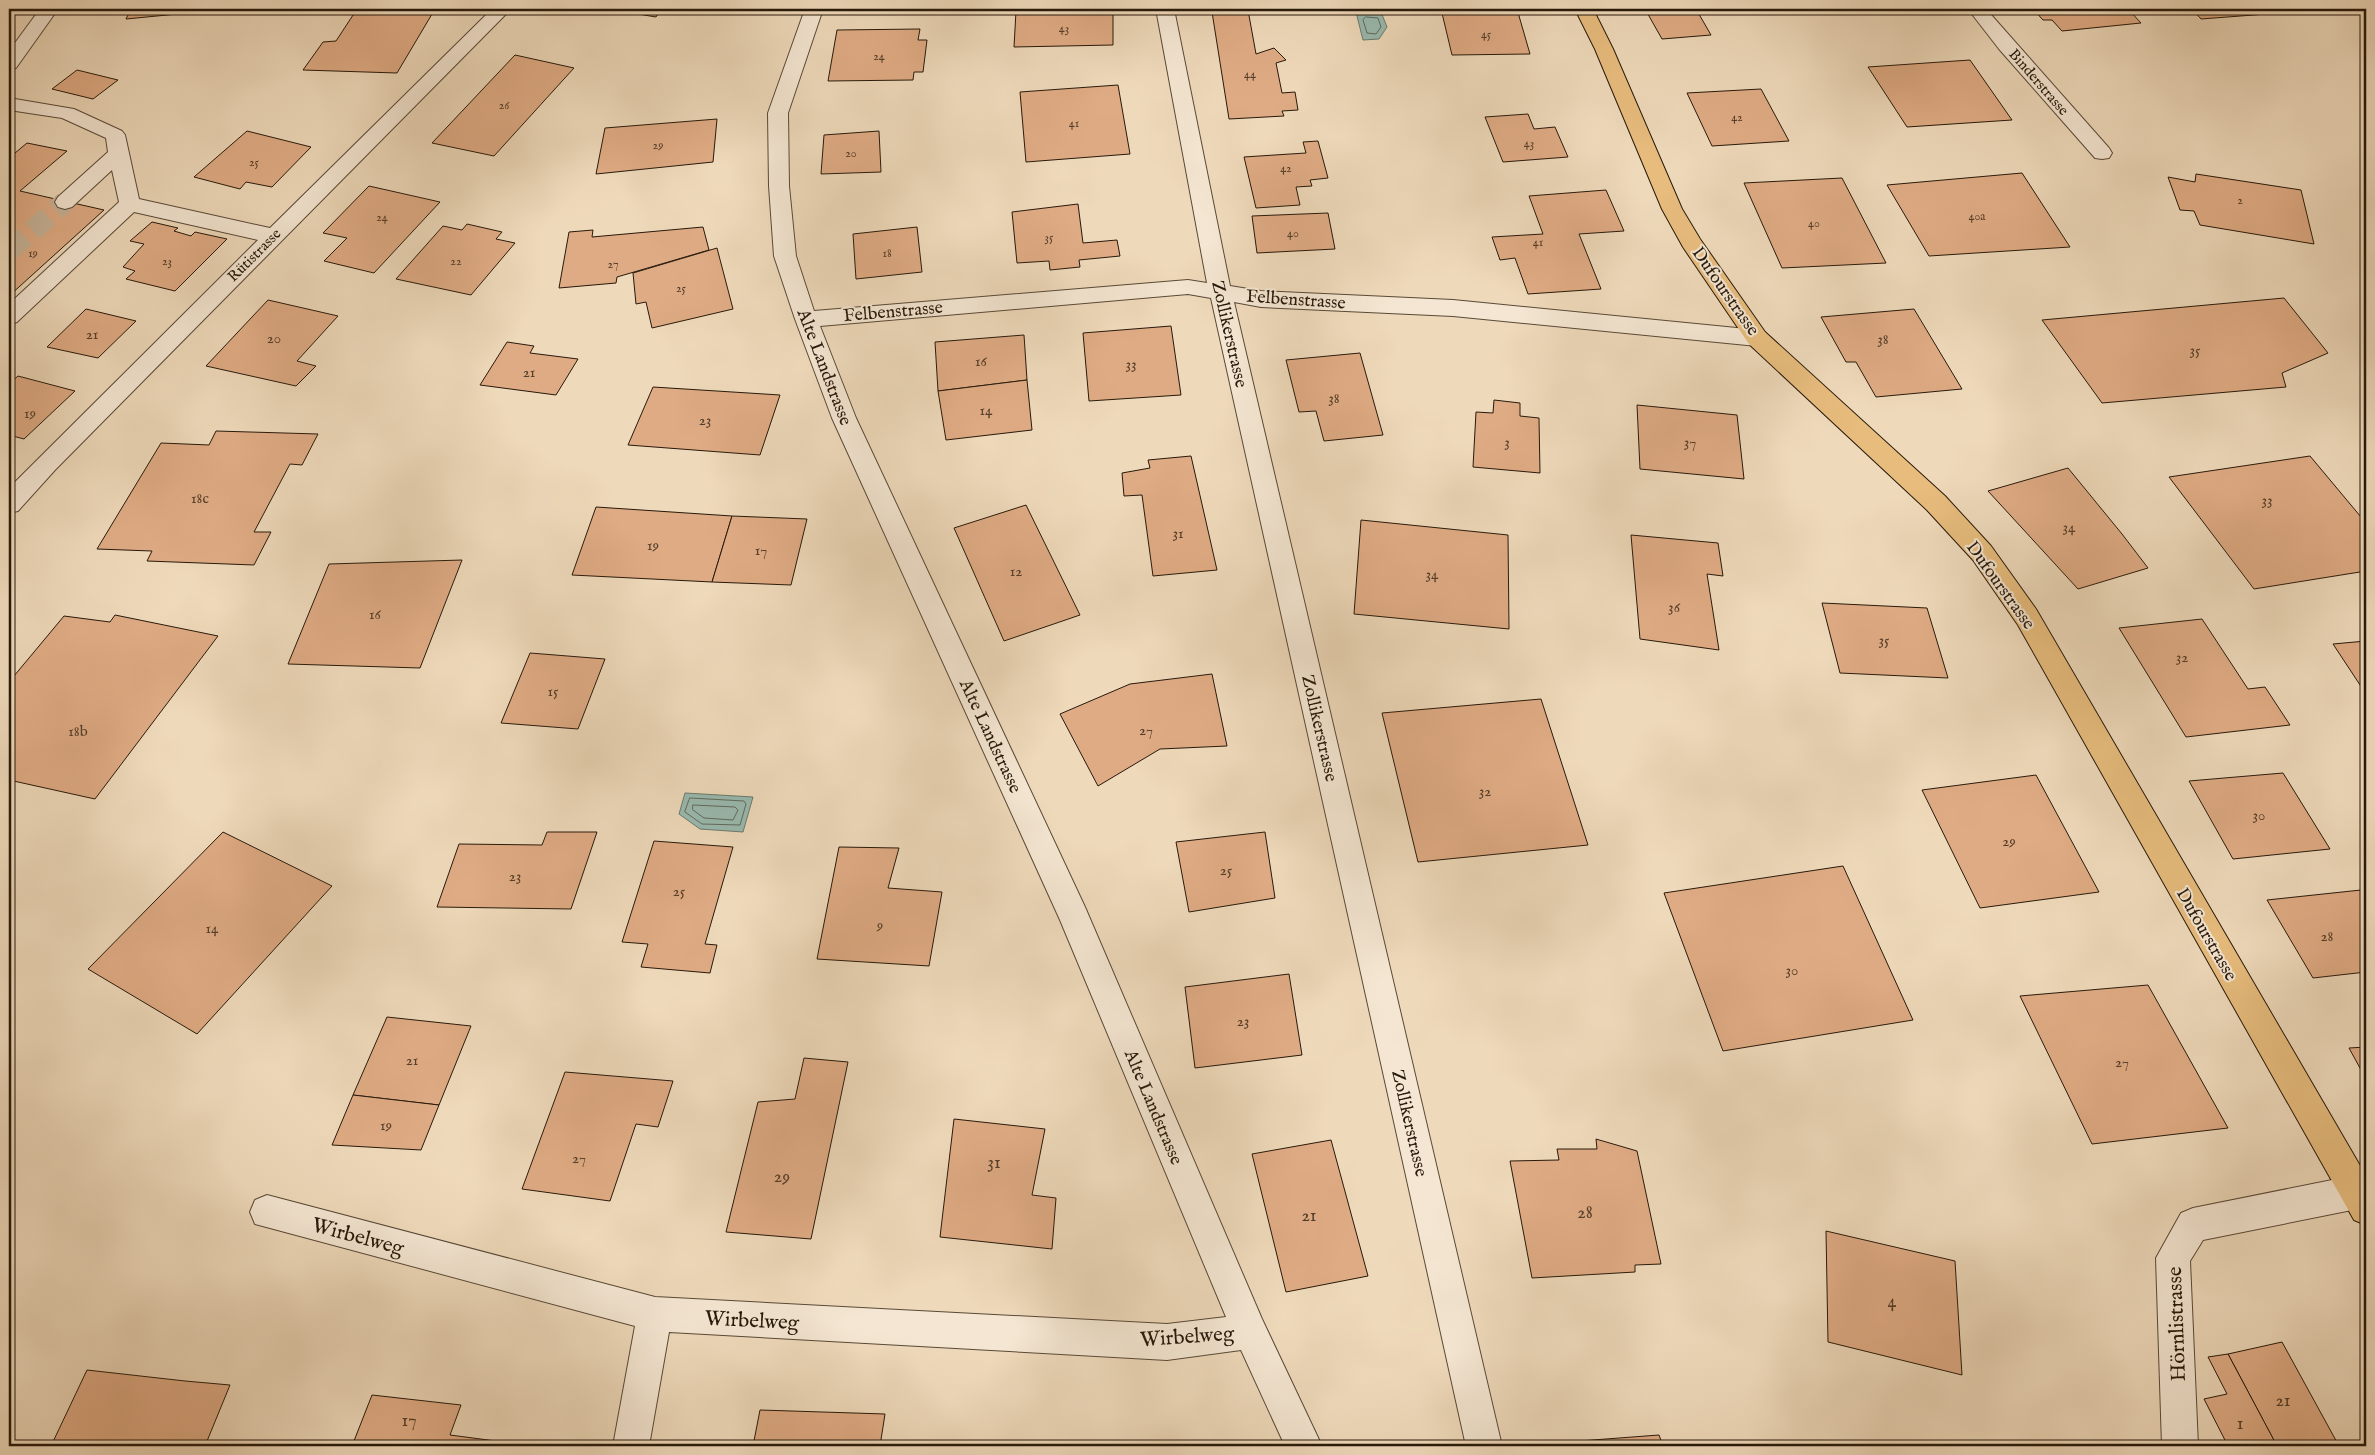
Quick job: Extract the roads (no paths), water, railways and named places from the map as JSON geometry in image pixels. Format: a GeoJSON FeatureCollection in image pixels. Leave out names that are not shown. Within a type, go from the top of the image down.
{"type":"FeatureCollection","features":[{"type":"Feature","properties":{"kind":"main road","name":"Dufourstrasse"},"geometry":{"type":"LineString","coordinates":[[1584,9],[1604,50],[1672,209],[1691,242],[1757,338],[1936,503],[1982,553],[2027,616],[2303,1102],[2362,1200]]}},
{"type":"Feature","properties":{"kind":"street"},"geometry":{"type":"LineString","coordinates":[[9,64],[49,9]]}},
{"type":"Feature","properties":{"kind":"street","name":"Rütistrasse"},"geometry":{"type":"LineString","coordinates":[[9,504],[502,9]]}},
{"type":"Feature","properties":{"kind":"street","name":"Alte Landstrasse"},"geometry":{"type":"LineString","coordinates":[[814,9],[778,113],[779,186],[785,256],[806,319],[844,418],[1074,917],[1250,1331],[1304,1446]]}},
{"type":"Feature","properties":{"kind":"street","name":"Zollikerstrasse"},"geometry":{"type":"LineString","coordinates":[[1165,9],[1220,290],[1484,1446]]}},
{"type":"Feature","properties":{"kind":"street","name":"Binderstrasse"},"geometry":{"type":"LineString","coordinates":[[1977,9],[2006,45],[2102,153]]}},
{"type":"Feature","properties":{"kind":"street"},"geometry":{"type":"LineString","coordinates":[[9,104],[67,113],[115,135],[130,204]]}},
{"type":"Feature","properties":{"kind":"street"},"geometry":{"type":"LineString","coordinates":[[65,202],[119,153]]}},
{"type":"Feature","properties":{"kind":"street"},"geometry":{"type":"LineString","coordinates":[[130,204],[274,236]]}},
{"type":"Feature","properties":{"kind":"street"},"geometry":{"type":"LineString","coordinates":[[9,317],[130,204]]}},
{"type":"Feature","properties":{"kind":"street","name":"Felbenstrasse"},"geometry":{"type":"LineString","coordinates":[[806,319],[1188,287],[1220,290],[1261,299],[1453,308],[1757,338]]}},
{"type":"Feature","properties":{"kind":"street","name":"Hörnlistrasse"},"geometry":{"type":"LineString","coordinates":[[2180,1446],[2173,1258],[2193,1225],[2362,1200]]}},
{"type":"Feature","properties":{"kind":"street","name":"Wirbelweg"},"geometry":{"type":"LineString","coordinates":[[268,1212],[655,1314],[1167,1342],[1250,1331]]}},
{"type":"Feature","properties":{"kind":"street"},"geometry":{"type":"LineString","coordinates":[[630,1446],[655,1314]]}},
{"type":"Feature","properties":{"kind":"water"},"geometry":{"type":"Polygon","coordinates":[[[1356,12],[1381,12],[1387,27],[1379,39],[1363,40],[1356,12]]]}},
{"type":"Feature","properties":{"kind":"water"},"geometry":{"type":"Polygon","coordinates":[[[685,793],[753,797],[743,832],[700,829],[679,814],[685,793]]]}},
{"type":"Feature","properties":{"kind":"tunnel"},"geometry":{"type":"LineString","coordinates":[[9,251],[65,202]]}}]}
